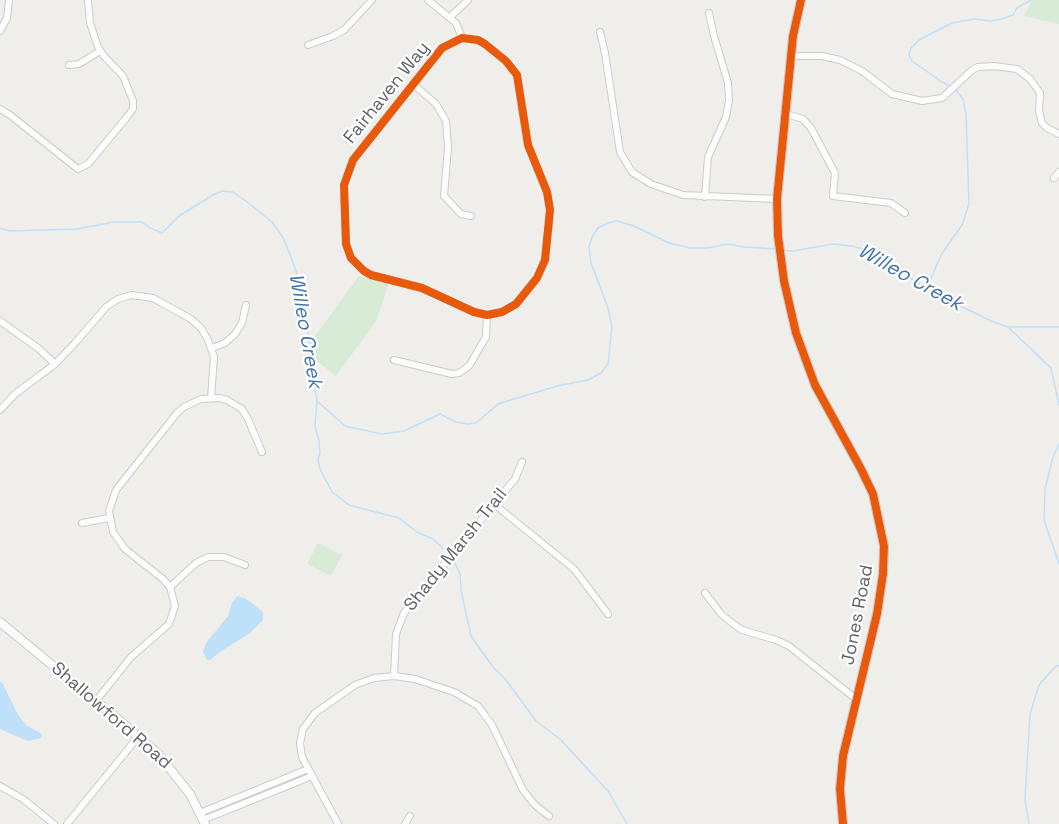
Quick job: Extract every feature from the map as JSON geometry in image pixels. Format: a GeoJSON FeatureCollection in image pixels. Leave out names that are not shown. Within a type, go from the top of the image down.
{"type":"FeatureCollection","features":[{"type":"Feature","properties":{"kind":"street"},"geometry":{"type":"LineString","coordinates":[[0,31],[7,18],[9,0]]}},
{"type":"Feature","properties":{"kind":"street"},"geometry":{"type":"LineString","coordinates":[[0,110],[10,115],[82,172],[133,109],[133,100],[123,76],[100,51],[90,23],[88,0]]}},
{"type":"Feature","properties":{"kind":"street"},"geometry":{"type":"LineString","coordinates":[[308,45],[344,30],[372,0]]}},
{"type":"Feature","properties":{"kind":"street"},"geometry":{"type":"LineString","coordinates":[[394,360],[452,374],[459,374],[469,366],[486,337],[487,315],[502,312],[516,304],[537,278],[545,260],[550,210],[547,192],[528,145],[517,75],[506,61],[485,44],[478,40],[462,38],[458,27],[450,17],[428,0]]}},
{"type":"Feature","properties":{"kind":"street"},"geometry":{"type":"LineString","coordinates":[[450,17],[468,0]]}},
{"type":"Feature","properties":{"kind":"street","name":"Jones Road"},"geometry":{"type":"LineString","coordinates":[[801,0],[794,27],[777,199],[782,268],[789,307],[808,366],[824,404],[867,481],[877,508],[882,532],[884,561],[882,589],[842,767],[843,824]]}},
{"type":"Feature","properties":{"kind":"street"},"geometry":{"type":"LineString","coordinates":[[705,197],[708,157],[726,117],[729,100],[728,83],[709,13]]}},
{"type":"Feature","properties":{"kind":"street"},"geometry":{"type":"LineString","coordinates":[[600,32],[618,144],[623,160],[638,177],[683,195],[777,199]]}},
{"type":"Feature","properties":{"kind":"street","name":"Fairhaven Way"},"geometry":{"type":"LineString","coordinates":[[462,38],[442,48],[358,152],[349,168],[344,194],[346,243],[348,251],[359,267],[372,275],[422,288],[474,312],[487,315]]}},
{"type":"Feature","properties":{"kind":"street"},"geometry":{"type":"LineString","coordinates":[[69,65],[79,64],[100,51]]}},
{"type":"Feature","properties":{"kind":"street"},"geometry":{"type":"LineString","coordinates":[[791,56],[822,56],[840,60],[862,71],[886,91],[900,97],[922,101],[942,98],[972,70],[984,66],[1012,68],[1021,71],[1034,83],[1040,93],[1039,111],[1042,123],[1059,134]]}},
{"type":"Feature","properties":{"kind":"street"},"geometry":{"type":"LineString","coordinates":[[413,84],[436,104],[446,121],[448,147],[444,196],[461,214],[471,216]]}},
{"type":"Feature","properties":{"kind":"street"},"geometry":{"type":"LineString","coordinates":[[133,109],[141,112]]}},
{"type":"Feature","properties":{"kind":"street"},"geometry":{"type":"LineString","coordinates":[[786,114],[803,119],[811,128],[835,173],[833,196],[891,203],[905,213]]}},
{"type":"Feature","properties":{"kind":"street"},"geometry":{"type":"LineString","coordinates":[[0,410],[15,394],[54,364],[106,307],[118,299],[132,295],[153,298],[191,319],[201,328],[212,348],[214,367],[211,398]]}},
{"type":"Feature","properties":{"kind":"street"},"geometry":{"type":"LineString","coordinates":[[212,348],[225,343],[235,334],[242,323],[246,305]]}},
{"type":"Feature","properties":{"kind":"street"},"geometry":{"type":"LineString","coordinates":[[0,321],[38,348],[54,364]]}},
{"type":"Feature","properties":{"kind":"street"},"geometry":{"type":"LineString","coordinates":[[96,701],[131,657],[169,624],[175,606],[170,587],[120,544],[113,532],[109,518],[116,490],[177,413],[192,402],[211,398],[228,400],[242,409],[249,419],[262,452]]}},
{"type":"Feature","properties":{"kind":"street","name":"Shady Marsh Trail"},"geometry":{"type":"LineString","coordinates":[[394,676],[396,634],[404,613],[515,479],[522,462]]}},
{"type":"Feature","properties":{"kind":"street"},"geometry":{"type":"LineString","coordinates":[[494,504],[574,569],[608,614]]}},
{"type":"Feature","properties":{"kind":"street"},"geometry":{"type":"LineString","coordinates":[[82,523],[109,518]]}},
{"type":"Feature","properties":{"kind":"street"},"geometry":{"type":"LineString","coordinates":[[170,587],[196,563],[208,557],[224,557],[245,565]]}},
{"type":"Feature","properties":{"kind":"street"},"geometry":{"type":"LineString","coordinates":[[705,592],[721,614],[732,623],[742,630],[789,646],[856,699]]}},
{"type":"Feature","properties":{"kind":"street","name":"Shallowford Road"},"geometry":{"type":"LineString","coordinates":[[0,622],[138,736],[178,777],[203,819]]}},
{"type":"Feature","properties":{"kind":"street"},"geometry":{"type":"LineString","coordinates":[[338,824],[302,757],[300,743],[303,729],[310,718],[355,685],[374,678],[394,676],[415,679],[454,692],[478,706],[492,725],[523,790],[535,805],[549,816]]}},
{"type":"Feature","properties":{"kind":"street"},"geometry":{"type":"LineString","coordinates":[[67,824],[138,736]]}},
{"type":"Feature","properties":{"kind":"street"},"geometry":{"type":"LineString","coordinates":[[203,819],[308,769]]}},
{"type":"Feature","properties":{"kind":"street"},"geometry":{"type":"LineString","coordinates":[[203,819],[312,776]]}},
{"type":"Feature","properties":{"kind":"street"},"geometry":{"type":"LineString","coordinates":[[0,786],[23,799],[54,824]]}},
{"type":"Feature","properties":{"kind":"street"},"geometry":{"type":"LineString","coordinates":[[405,824],[410,816]]}},
{"type":"Feature","properties":{"kind":"green space"},"geometry":{"type":"Polygon","coordinates":[[[1032,0],[1059,0],[1059,24],[1024,16],[1032,0]]]}},
{"type":"Feature","properties":{"kind":"green space"},"geometry":{"type":"Polygon","coordinates":[[[359,276],[389,283],[376,321],[336,376],[304,351],[359,276]]]}},
{"type":"Feature","properties":{"kind":"green space"},"geometry":{"type":"Polygon","coordinates":[[[318,543],[342,555],[331,576],[307,564],[318,543]]]}},
{"type":"Feature","properties":{"kind":"water"},"geometry":{"type":"Polygon","coordinates":[[[237,596],[245,598],[263,612],[263,620],[250,633],[207,660],[203,652],[206,643],[228,616],[237,596]]]}},
{"type":"Feature","properties":{"kind":"water"},"geometry":{"type":"Polygon","coordinates":[[[0,681],[18,715],[26,725],[42,734],[41,738],[28,741],[0,729],[0,681]]]}},
{"type":"Feature","properties":{"kind":"waterway"},"geometry":{"type":"LineString","coordinates":[[950,86],[912,61],[909,55],[911,48],[919,40],[952,23],[974,19],[991,21],[1001,19],[1013,15],[1017,8],[1031,0]]}},
{"type":"Feature","properties":{"kind":"waterway"},"geometry":{"type":"LineString","coordinates":[[927,288],[941,255],[962,225],[969,204],[966,114],[963,99],[956,90]]}},
{"type":"Feature","properties":{"kind":"waterway","name":"Willeo Creek"},"geometry":{"type":"LineString","coordinates":[[0,228],[9,231],[77,229],[114,222],[142,222],[162,233],[179,216],[213,195],[222,191],[233,192],[272,222],[282,236],[290,254],[298,277],[307,322],[317,401],[345,426],[382,434],[404,431],[440,414],[456,422],[476,423],[498,404],[557,386],[588,380],[601,373],[608,364],[612,327],[608,308],[591,263],[589,247],[598,228],[608,223],[617,221],[634,226],[669,243],[690,248],[708,248],[728,244],[777,249]]}},
{"type":"Feature","properties":{"kind":"waterway","name":"Willeo Creek"},"geometry":{"type":"LineString","coordinates":[[782,250],[793,251],[833,244],[870,251],[932,292],[991,321],[1008,327],[1059,327]]}},
{"type":"Feature","properties":{"kind":"waterway"},"geometry":{"type":"LineString","coordinates":[[1008,327],[1051,368],[1059,405]]}},
{"type":"Feature","properties":{"kind":"waterway"},"geometry":{"type":"LineString","coordinates":[[317,401],[315,426],[319,441],[318,459],[320,469],[332,492],[349,505],[399,518],[417,532],[433,539],[450,555]]}},
{"type":"Feature","properties":{"kind":"waterway"},"geometry":{"type":"LineString","coordinates":[[1059,444],[1053,457],[1045,489],[1044,520],[1059,564]]}},
{"type":"Feature","properties":{"kind":"waterway"},"geometry":{"type":"LineString","coordinates":[[453,559],[460,574],[461,590],[471,636],[536,721],[561,740],[608,791],[627,824]]}},
{"type":"Feature","properties":{"kind":"waterway"},"geometry":{"type":"LineString","coordinates":[[1029,824],[1025,799],[1030,714],[1039,685],[1059,665]]}},
{"type":"Feature","properties":{"kind":"cycle path"},"geometry":{"type":"LineString","coordinates":[[801,0],[793,36],[777,199],[778,236],[784,281],[796,333],[815,385],[873,494],[884,546],[883,574],[877,614],[843,756],[840,789],[843,824]]}},
{"type":"Feature","properties":{"kind":"cycle path"},"geometry":{"type":"LineString","coordinates":[[462,38],[478,40],[485,44],[506,61],[517,75],[528,145],[547,192],[550,210],[545,260],[537,278],[516,304],[502,312],[487,315],[474,312],[422,288],[371,275],[351,258],[346,244],[344,185],[353,160],[442,48],[462,38]]}}]}
